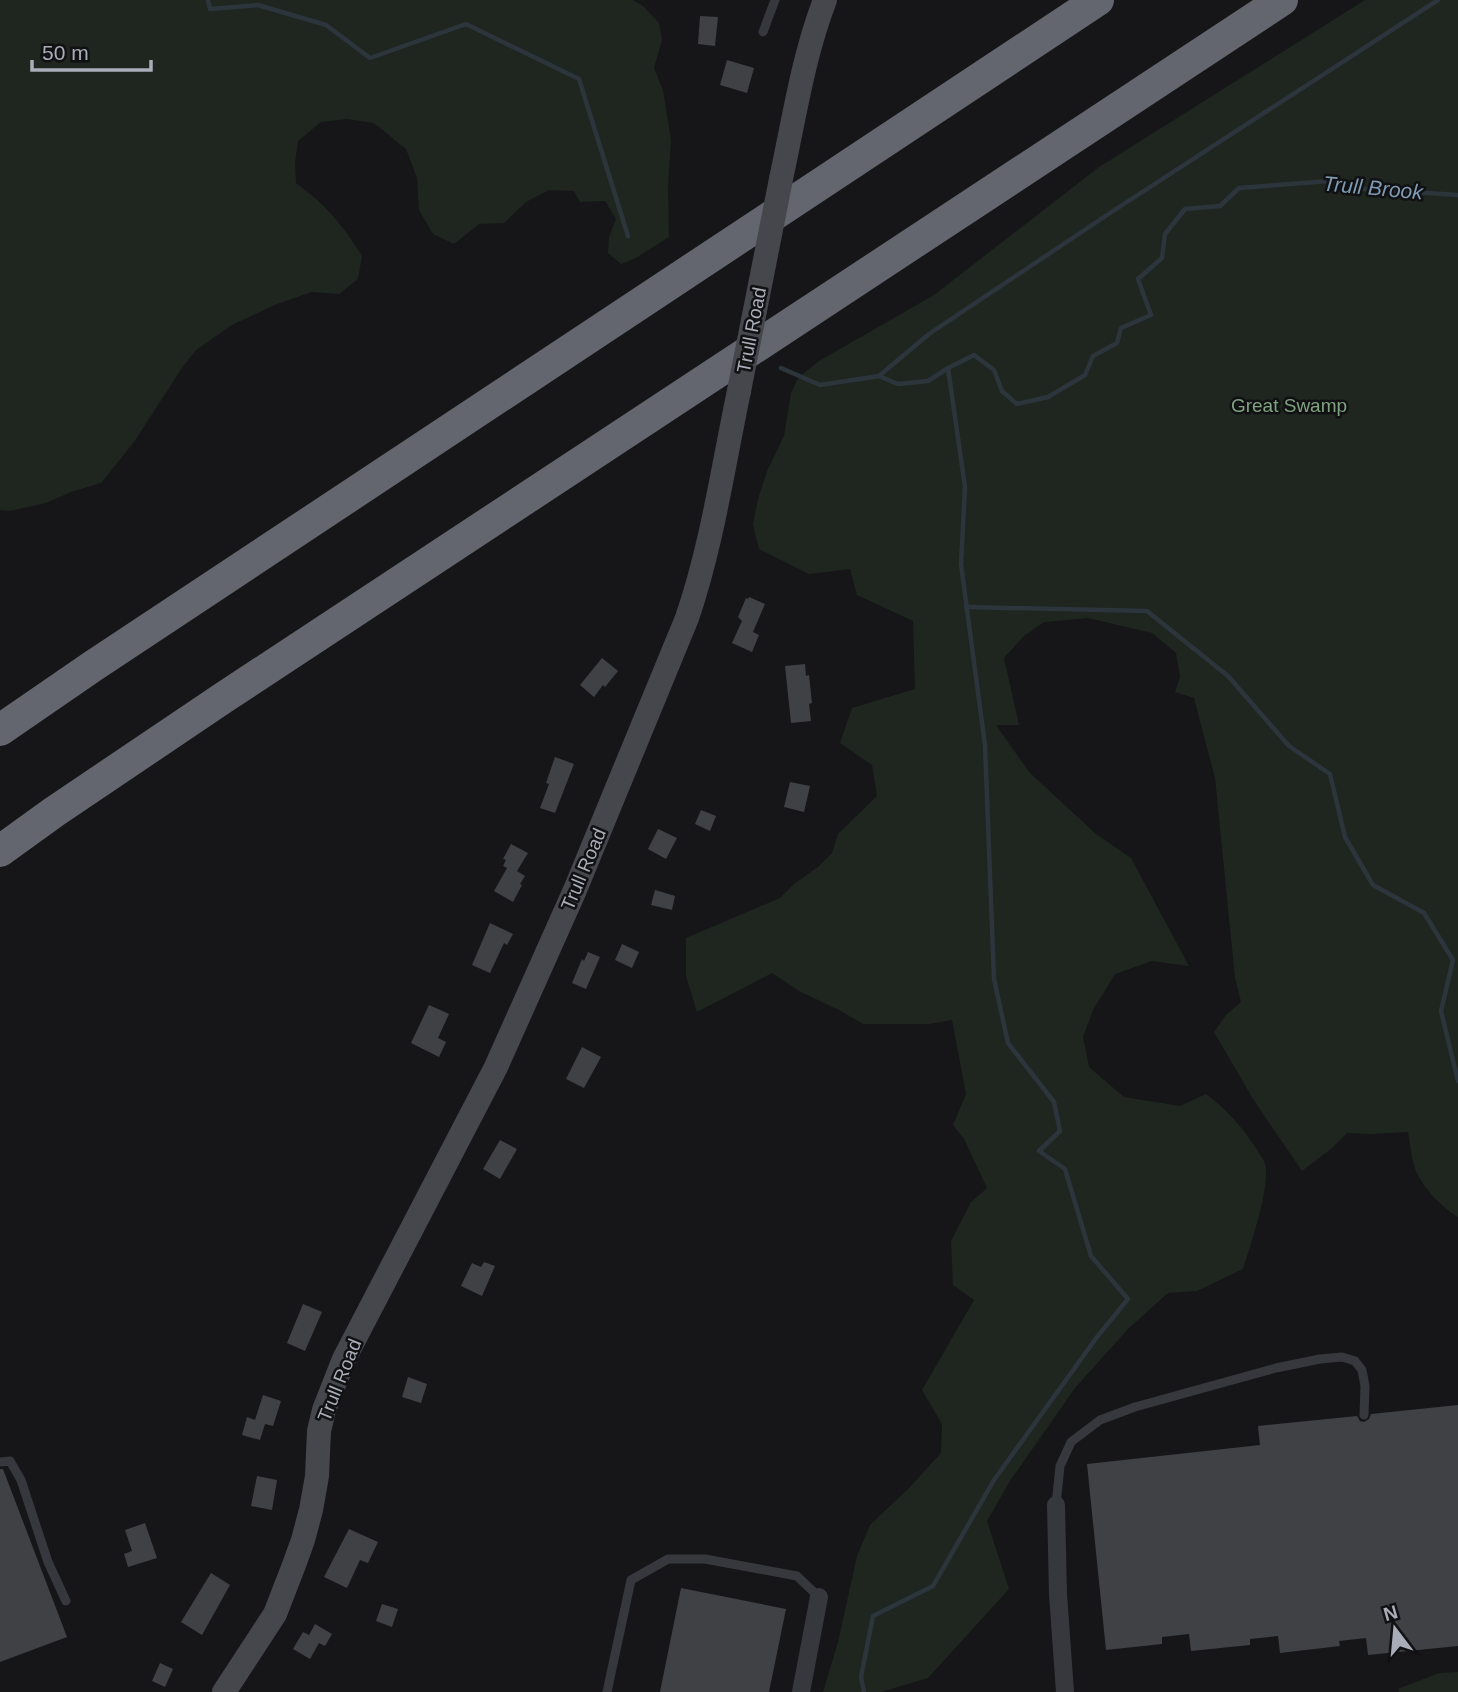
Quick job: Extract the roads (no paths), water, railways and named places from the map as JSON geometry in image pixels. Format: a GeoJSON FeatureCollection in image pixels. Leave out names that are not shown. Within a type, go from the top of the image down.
{"type":"FeatureCollection","features":[{"type":"Feature","properties":{"kind":"highway"},"geometry":{"type":"LineString","coordinates":[[0,730],[1098,0]]}},
{"type":"Feature","properties":{"kind":"highway"},"geometry":{"type":"LineString","coordinates":[[0,850],[223,698],[1282,0]]}},
{"type":"Feature","properties":{"kind":"street","name":"Trull Road"},"geometry":{"type":"LineString","coordinates":[[223,1692],[275,1614],[295,1565],[311,1510],[317,1476],[319,1431],[324,1410],[344,1359],[496,1067],[575,890],[687,618],[707,550],[806,63],[825,0]]}},
{"type":"Feature","properties":{"kind":"street"},"geometry":{"type":"LineString","coordinates":[[1056,1505],[1058,1594],[1065,1692]]}},
{"type":"Feature","properties":{"kind":"street"},"geometry":{"type":"LineString","coordinates":[[801,1692],[819,1597]]}},
{"type":"Feature","properties":{"kind":"lane"},"geometry":{"type":"LineString","coordinates":[[763,33],[775,0]]}},
{"type":"Feature","properties":{"kind":"lane"},"geometry":{"type":"LineString","coordinates":[[1056,1505],[1060,1466],[1071,1442],[1100,1420],[1135,1407],[1276,1368],[1342,1357],[1355,1361],[1362,1370],[1365,1386],[1364,1415]]}},
{"type":"Feature","properties":{"kind":"lane"},"geometry":{"type":"LineString","coordinates":[[0,1462],[10,1461],[21,1480],[48,1562],[66,1601]]}},
{"type":"Feature","properties":{"kind":"lane"},"geometry":{"type":"LineString","coordinates":[[607,1692],[631,1580],[668,1559],[705,1559],[797,1576],[819,1597]]}},
{"type":"Feature","properties":{"kind":"waterway"},"geometry":{"type":"LineString","coordinates":[[208,0],[210,9],[258,5],[326,25],[370,58],[466,24],[579,79],[628,236]]}},
{"type":"Feature","properties":{"kind":"waterway"},"geometry":{"type":"LineString","coordinates":[[879,376],[929,334],[1438,0]]}},
{"type":"Feature","properties":{"kind":"waterway","name":"Trull Brook"},"geometry":{"type":"LineString","coordinates":[[781,368],[820,385],[879,376],[898,384],[928,381],[974,355],[994,370],[1002,391],[1017,404],[1048,397],[1085,375],[1093,356],[1117,343],[1121,328],[1151,315],[1138,279],[1162,258],[1165,234],[1185,209],[1220,206],[1239,188],[1329,181],[1349,188],[1458,195]]}},
{"type":"Feature","properties":{"kind":"waterway"},"geometry":{"type":"LineString","coordinates":[[864,1692],[861,1677],[873,1616],[933,1586],[994,1480],[1097,1337],[1128,1299],[1091,1256],[1065,1169],[1039,1151],[1060,1131],[1054,1102],[1008,1043],[994,979],[985,745],[961,564],[965,487],[948,368]]}},
{"type":"Feature","properties":{"kind":"waterway"},"geometry":{"type":"LineString","coordinates":[[966,607],[1147,611],[1228,676],[1289,746],[1330,774],[1345,837],[1373,885],[1424,913],[1453,960],[1441,1011],[1458,1081]]}},
{"type":"Feature","properties":{"kind":"park label","name":"Great Swamp"},"geometry":{"type":"Point","coordinates":[1289,405]}}]}
